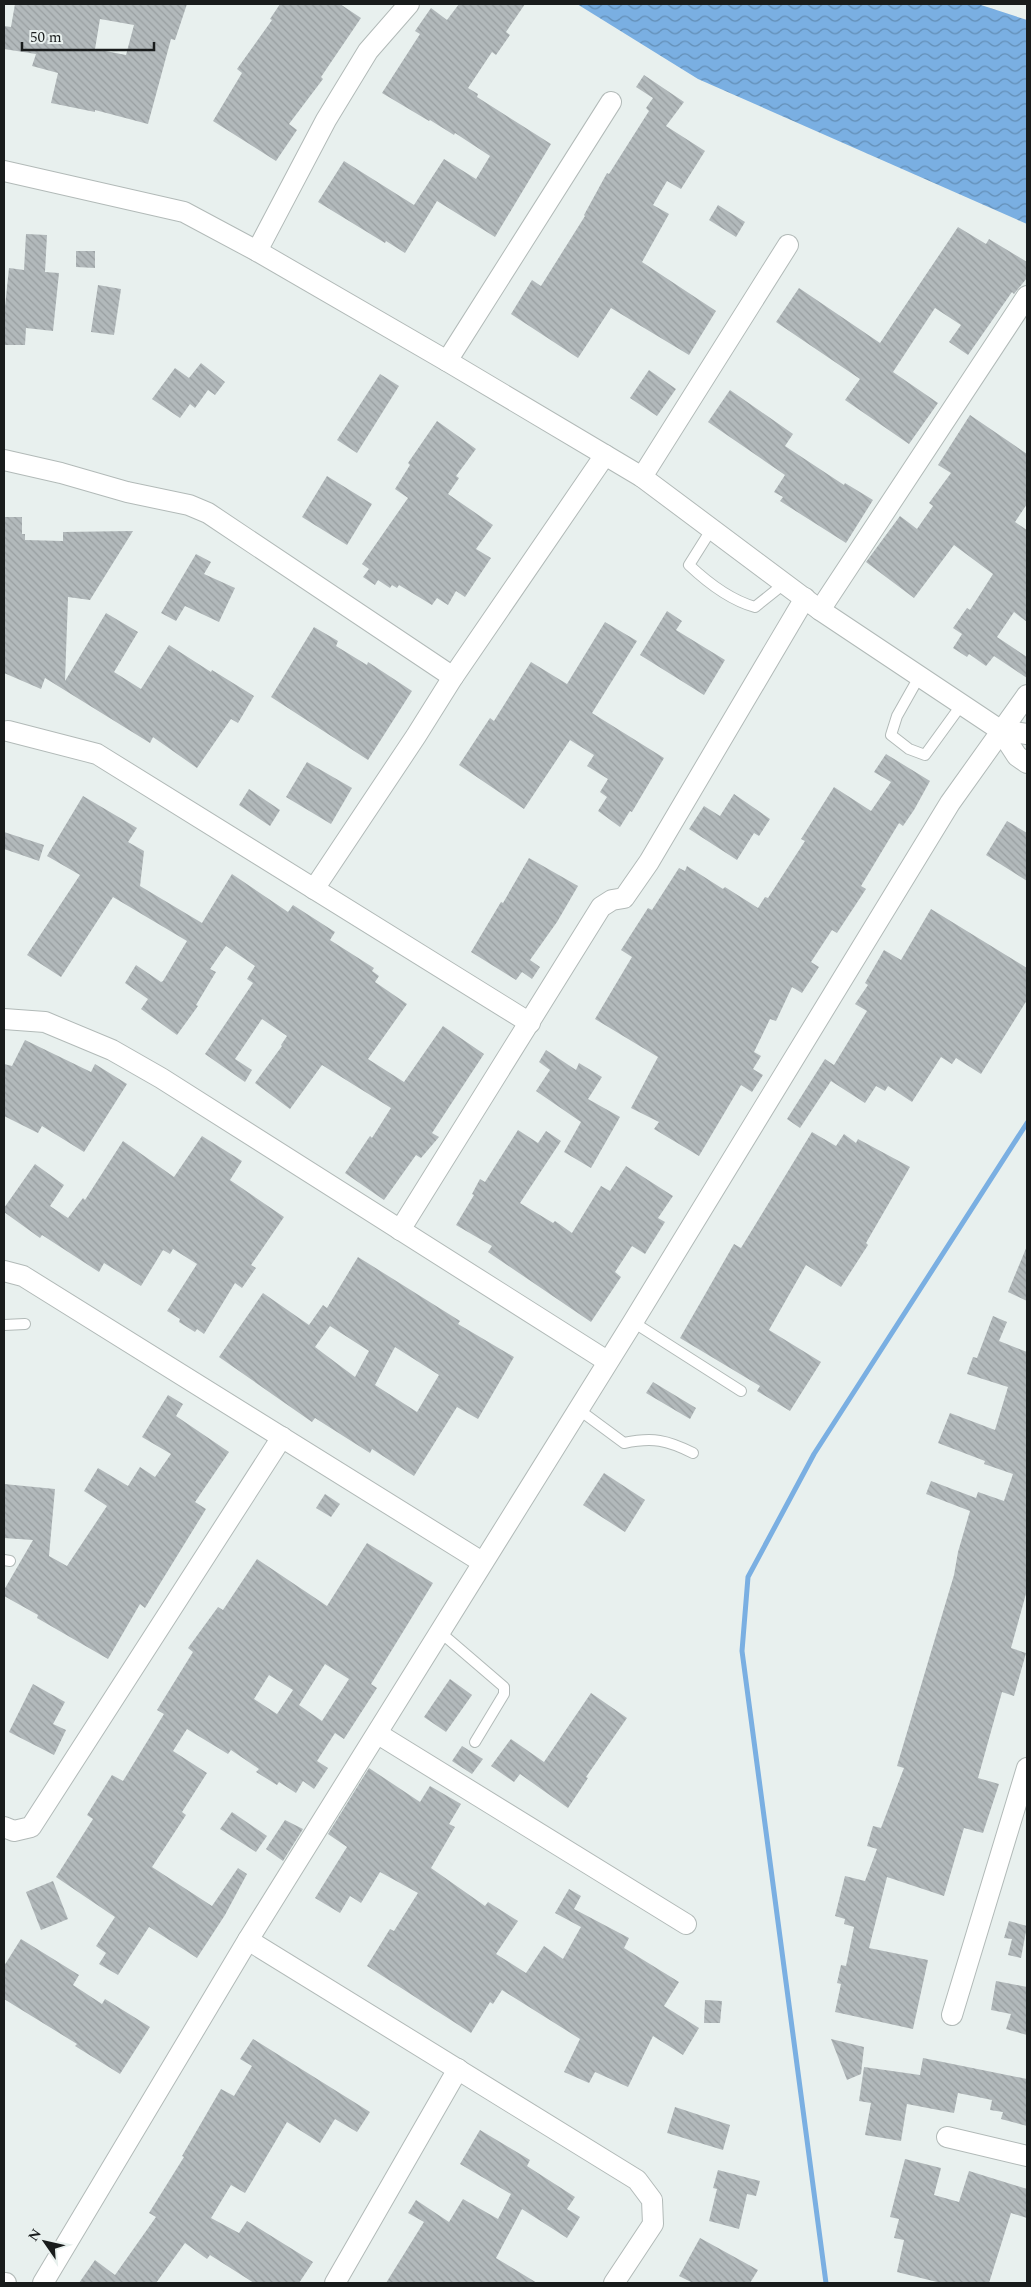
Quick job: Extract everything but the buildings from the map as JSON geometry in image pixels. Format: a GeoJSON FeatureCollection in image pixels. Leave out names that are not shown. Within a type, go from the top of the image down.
{"type":"FeatureCollection","features":[{"type":"Feature","properties":{"kind":"street"},"geometry":{"type":"LineString","coordinates":[[257,251],[326,120],[368,51],[409,4]]}},
{"type":"Feature","properties":{"kind":"street"},"geometry":{"type":"LineString","coordinates":[[447,361],[611,102]]}},
{"type":"Feature","properties":{"kind":"street"},"geometry":{"type":"LineString","coordinates":[[4,171],[184,212],[257,251],[642,477],[820,610],[1000,730],[1016,756],[1027,763]]}},
{"type":"Feature","properties":{"kind":"street"},"geometry":{"type":"LineString","coordinates":[[642,477],[788,245]]}},
{"type":"Feature","properties":{"kind":"street"},"geometry":{"type":"LineString","coordinates":[[820,610],[1027,296]]}},
{"type":"Feature","properties":{"kind":"street"},"geometry":{"type":"LineString","coordinates":[[314,890],[453,677],[604,455]]}},
{"type":"Feature","properties":{"kind":"street"},"geometry":{"type":"LineString","coordinates":[[4,460],[60,473],[127,492],[189,505],[208,513],[453,677]]}},
{"type":"Feature","properties":{"kind":"street"},"geometry":{"type":"LineString","coordinates":[[400,1230],[601,907],[612,900],[624,898],[649,862],[805,598]]}},
{"type":"Feature","properties":{"kind":"street"},"geometry":{"type":"LineString","coordinates":[[43,2283],[248,1940],[633,1322],[950,803],[1000,730],[1027,695]]}},
{"type":"Feature","properties":{"kind":"street"},"geometry":{"type":"LineString","coordinates":[[1000,730],[1027,734]]}},
{"type":"Feature","properties":{"kind":"street"},"geometry":{"type":"LineString","coordinates":[[8,731],[97,754],[530,1023]]}},
{"type":"Feature","properties":{"kind":"street"},"geometry":{"type":"LineString","coordinates":[[4,1019],[45,1022],[112,1050],[161,1078],[607,1362]]}},
{"type":"Feature","properties":{"kind":"street"},"geometry":{"type":"LineString","coordinates":[[4,1271],[23,1276],[482,1562]]}},
{"type":"Feature","properties":{"kind":"street"},"geometry":{"type":"LineString","coordinates":[[4,1827],[14,1831],[31,1826],[282,1437]]}},
{"type":"Feature","properties":{"kind":"street"},"geometry":{"type":"LineString","coordinates":[[378,1734],[686,1924]]}},
{"type":"Feature","properties":{"kind":"street"},"geometry":{"type":"LineString","coordinates":[[952,2015],[1027,1768]]}},
{"type":"Feature","properties":{"kind":"street"},"geometry":{"type":"LineString","coordinates":[[248,1940],[637,2180],[652,2200],[653,2224],[614,2283]]}},
{"type":"Feature","properties":{"kind":"street"},"geometry":{"type":"LineString","coordinates":[[335,2283],[458,2069]]}},
{"type":"Feature","properties":{"kind":"street"},"geometry":{"type":"LineString","coordinates":[[947,2137],[1027,2156]]}},
{"type":"Feature","properties":{"kind":"lane"},"geometry":{"type":"LineString","coordinates":[[711,530],[689,565],[703,578],[741,603],[755,607],[785,583]]}},
{"type":"Feature","properties":{"kind":"lane"},"geometry":{"type":"LineString","coordinates":[[919,677],[898,716],[891,735],[909,749],[925,755],[962,704]]}},
{"type":"Feature","properties":{"kind":"lane"},"geometry":{"type":"LineString","coordinates":[[633,1322],[741,1391]]}},
{"type":"Feature","properties":{"kind":"lane"},"geometry":{"type":"LineString","coordinates":[[4,1325],[25,1324]]}},
{"type":"Feature","properties":{"kind":"lane"},"geometry":{"type":"LineString","coordinates":[[578,1409],[624,1443],[639,1440],[670,1441],[693,1453]]}},
{"type":"Feature","properties":{"kind":"lane"},"geometry":{"type":"LineString","coordinates":[[440,1632],[504,1687],[504,1694],[475,1742]]}},
{"type":"Feature","properties":{"kind":"water"},"geometry":{"type":"Polygon","coordinates":[[[577,4],[978,4],[1027,20],[1027,224],[698,79],[577,4]]]}},
{"type":"Feature","properties":{"kind":"waterway"},"geometry":{"type":"LineString","coordinates":[[826,2283],[742,1651],[748,1577],[814,1454],[1027,1123]]}}]}
